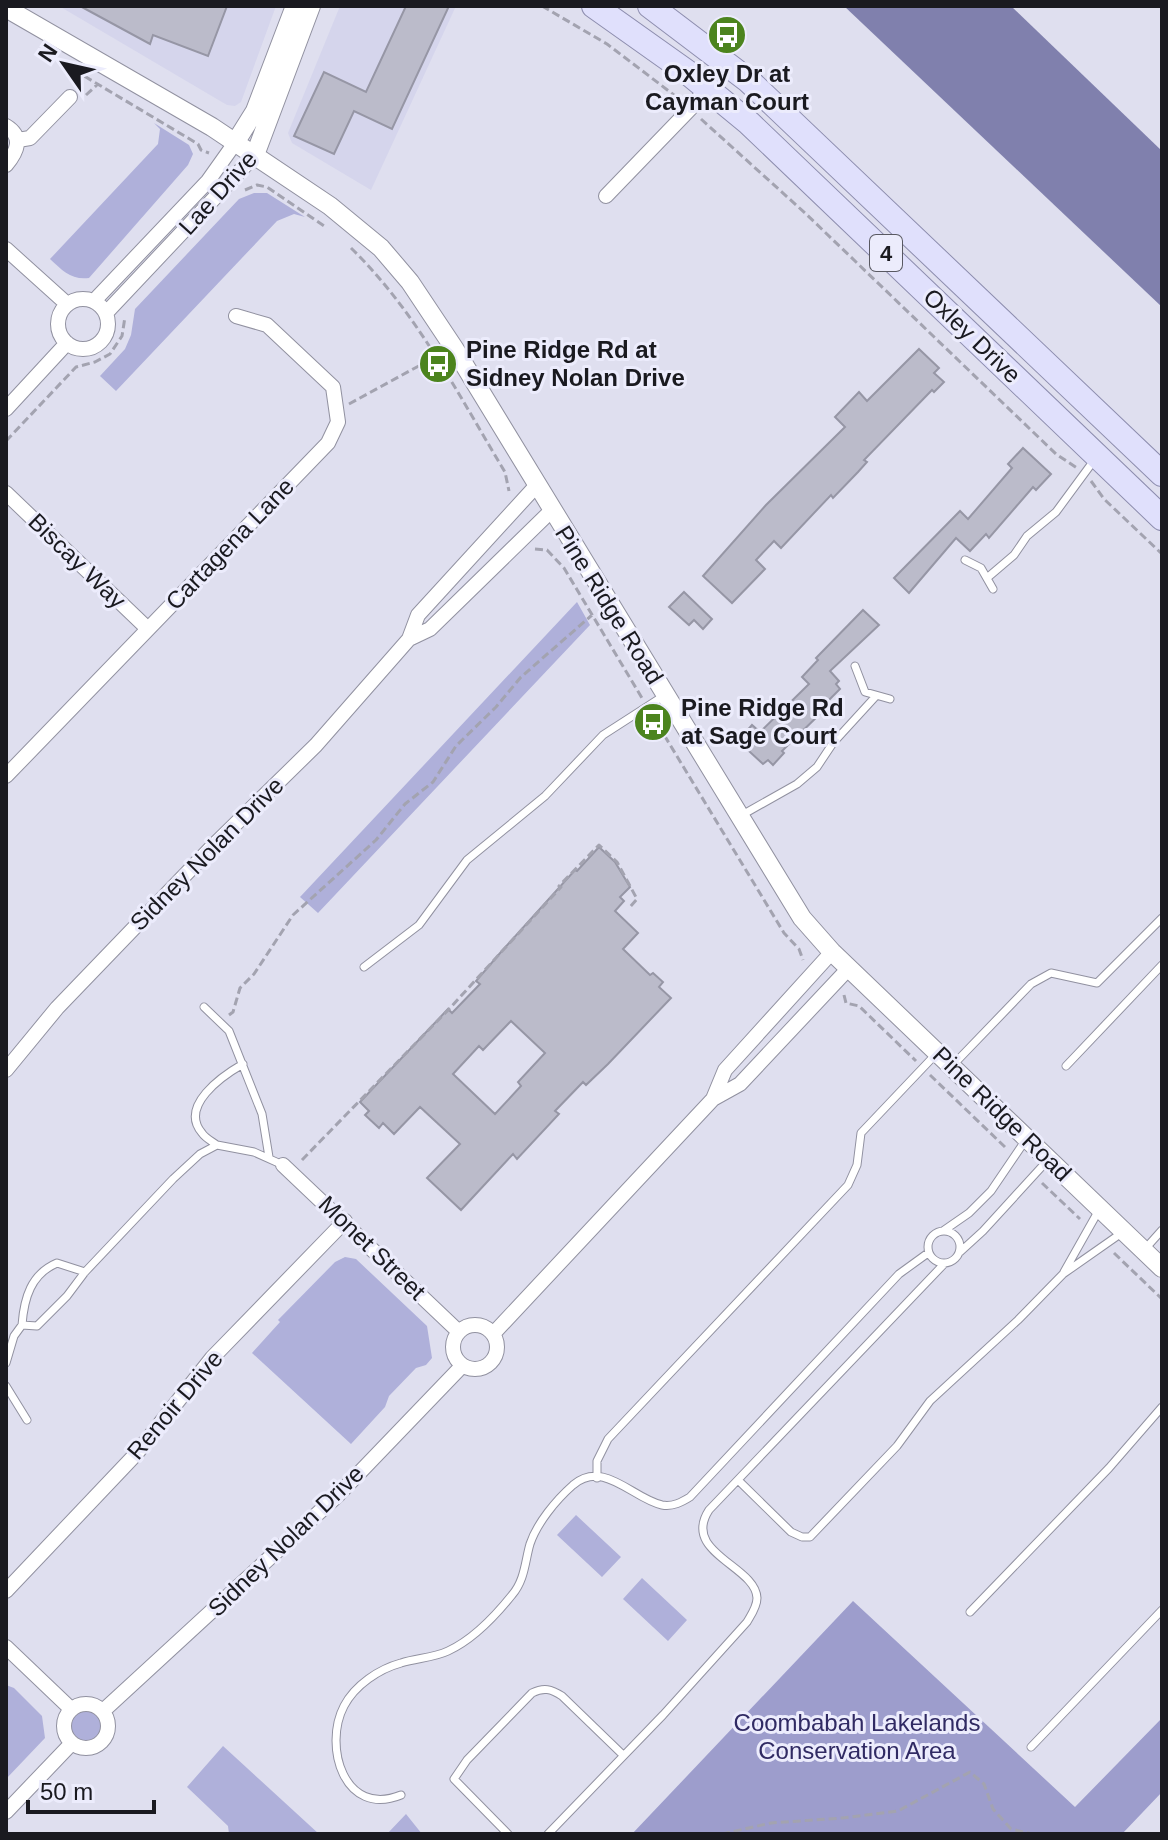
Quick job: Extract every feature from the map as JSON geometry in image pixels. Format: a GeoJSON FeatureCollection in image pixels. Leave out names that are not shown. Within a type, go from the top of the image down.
{"type":"FeatureCollection","features":[{"type":"Feature","properties":{"kind":"main road","name":"Oxley Drive"},"geometry":{"type":"LineString","coordinates":[[594,6],[707,88],[749,123],[1091,466],[1162,518]]}},
{"type":"Feature","properties":{"kind":"main road","name":"Oxley Drive"},"geometry":{"type":"LineString","coordinates":[[650,6],[749,81],[1162,474]]}},
{"type":"Feature","properties":{"kind":"street","name":"Lae Drive"},"geometry":{"type":"LineString","coordinates":[[94,301],[208,181],[235,143],[255,111],[295,6]]}},
{"type":"Feature","properties":{"kind":"street","name":"Lae Drive"},"geometry":{"type":"LineString","coordinates":[[106,313],[255,155],[311,6]]}},
{"type":"Feature","properties":{"kind":"street","name":"Pine Ridge Road"},"geometry":{"type":"LineString","coordinates":[[6,8],[255,155],[306,188],[381,248],[410,282],[454,348],[802,918],[832,952],[1162,1268]]}},
{"type":"Feature","properties":{"kind":"street"},"geometry":{"type":"LineString","coordinates":[[606,196],[707,88]]}},
{"type":"Feature","properties":{"kind":"street"},"geometry":{"type":"LineString","coordinates":[[18,140],[30,138],[70,97]]}},
{"type":"Feature","properties":{"kind":"street"},"geometry":{"type":"LineString","coordinates":[[6,126],[18,140],[16,154],[6,165]]}},
{"type":"Feature","properties":{"kind":"street"},"geometry":{"type":"LineString","coordinates":[[6,249],[67,304]]}},
{"type":"Feature","properties":{"kind":"street"},"geometry":{"type":"LineString","coordinates":[[80,299],[94,301],[106,313],[107,329],[99,343],[83,349],[62,338],[59,317],[67,304],[80,299]]}},
{"type":"Feature","properties":{"kind":"street"},"geometry":{"type":"LineString","coordinates":[[236,316],[267,325],[333,387],[337,403]]}},
{"type":"Feature","properties":{"kind":"street"},"geometry":{"type":"LineString","coordinates":[[6,409],[67,343]]}},
{"type":"Feature","properties":{"kind":"street","name":"Cartagena Lane"},"geometry":{"type":"LineString","coordinates":[[6,776],[328,443],[338,422],[337,403]]}},
{"type":"Feature","properties":{"kind":"street","name":"Sidney Nolan Drive"},"geometry":{"type":"LineString","coordinates":[[6,1070],[57,1008],[211,848],[316,745],[409,639],[418,615],[536,486]]}},
{"type":"Feature","properties":{"kind":"street","name":"Biscay Way"},"geometry":{"type":"LineString","coordinates":[[6,493],[148,629]]}},
{"type":"Feature","properties":{"kind":"street","name":"Sidney Nolan Drive"},"geometry":{"type":"LineString","coordinates":[[409,639],[430,629],[551,511]]}},
{"type":"Feature","properties":{"kind":"street"},"geometry":{"type":"LineString","coordinates":[[713,1099],[725,1070],[832,952]]}},
{"type":"Feature","properties":{"kind":"street"},"geometry":{"type":"LineString","coordinates":[[493,1334],[713,1099],[740,1084],[849,968]]}},
{"type":"Feature","properties":{"kind":"street","name":"Monet Street"},"geometry":{"type":"LineString","coordinates":[[287,1168],[459,1332]]}},
{"type":"Feature","properties":{"kind":"street","name":"Renoir Drive"},"geometry":{"type":"LineString","coordinates":[[6,1591],[136,1454],[212,1358],[345,1221]]}},
{"type":"Feature","properties":{"kind":"street"},"geometry":{"type":"LineString","coordinates":[[473,1325],[487,1328],[493,1334],[497,1347],[493,1360],[476,1370],[462,1366],[453,1350],[459,1332],[473,1325]]}},
{"type":"Feature","properties":{"kind":"street","name":"Sidney Nolan Drive"},"geometry":{"type":"LineString","coordinates":[[103,1711],[339,1494],[462,1366]]}},
{"type":"Feature","properties":{"kind":"street"},"geometry":{"type":"LineString","coordinates":[[6,1647],[71,1709]]}},
{"type":"Feature","properties":{"kind":"street"},"geometry":{"type":"LineString","coordinates":[[84,1703],[103,1711],[108,1725],[104,1739],[93,1747],[78,1747],[72,1743],[64,1730],[66,1715],[71,1709],[84,1703]]}},
{"type":"Feature","properties":{"kind":"street"},"geometry":{"type":"LineString","coordinates":[[6,1812],[72,1743]]}},
{"type":"Feature","properties":{"kind":"lane"},"geometry":{"type":"LineString","coordinates":[[987,578],[1014,555],[1027,536],[1056,512],[1091,466]]}},
{"type":"Feature","properties":{"kind":"lane"},"geometry":{"type":"LineString","coordinates":[[965,560],[981,568],[993,589]]}},
{"type":"Feature","properties":{"kind":"lane"},"geometry":{"type":"LineString","coordinates":[[855,666],[865,692],[890,699]]}},
{"type":"Feature","properties":{"kind":"lane"},"geometry":{"type":"LineString","coordinates":[[364,967],[419,925],[467,860],[545,796],[603,735],[665,695]]}},
{"type":"Feature","properties":{"kind":"lane"},"geometry":{"type":"LineString","coordinates":[[739,817],[797,784],[817,767],[833,743],[876,696]]}},
{"type":"Feature","properties":{"kind":"lane"},"geometry":{"type":"LineString","coordinates":[[952,1067],[1031,984],[1051,973],[1097,983],[1162,918]]}},
{"type":"Feature","properties":{"kind":"lane"},"geometry":{"type":"LineString","coordinates":[[1066,1066],[1162,965]]}},
{"type":"Feature","properties":{"kind":"lane"},"geometry":{"type":"LineString","coordinates":[[204,1007],[229,1031],[262,1114],[269,1157]]}},
{"type":"Feature","properties":{"kind":"lane"},"geometry":{"type":"LineString","coordinates":[[597,1478],[597,1461],[608,1439],[848,1185],[857,1165],[861,1133],[937,1053]]}},
{"type":"Feature","properties":{"kind":"lane"},"geometry":{"type":"LineString","coordinates":[[243,1064],[219,1079],[198,1105],[195,1119],[202,1133],[217,1145],[269,1157],[287,1168]]}},
{"type":"Feature","properties":{"kind":"lane"},"geometry":{"type":"LineString","coordinates":[[944,1264],[928,1253],[929,1240],[969,1213],[991,1191],[1027,1138]]}},
{"type":"Feature","properties":{"kind":"lane"},"geometry":{"type":"LineString","coordinates":[[22,1325],[37,1326],[47,1317],[173,1179],[200,1154],[217,1145]]}},
{"type":"Feature","properties":{"kind":"lane"},"geometry":{"type":"LineString","coordinates":[[548,1834],[747,1622],[754,1610],[757,1599],[754,1588],[707,1543],[702,1531],[703,1520],[709,1510],[944,1264],[951,1262],[983,1231],[1049,1160]]}},
{"type":"Feature","properties":{"kind":"lane"},"geometry":{"type":"LineString","coordinates":[[1063,1274],[1100,1209]]}},
{"type":"Feature","properties":{"kind":"lane"},"geometry":{"type":"LineString","coordinates":[[1144,1250],[1162,1230]]}},
{"type":"Feature","properties":{"kind":"lane"},"geometry":{"type":"LineString","coordinates":[[943,1231],[958,1238],[960,1252]]}},
{"type":"Feature","properties":{"kind":"lane"},"geometry":{"type":"LineString","coordinates":[[738,1480],[791,1532],[810,1537],[897,1446],[930,1401],[1007,1331],[1063,1274],[1124,1231]]}},
{"type":"Feature","properties":{"kind":"lane"},"geometry":{"type":"LineString","coordinates":[[401,1795],[388,1800],[371,1800],[355,1792],[344,1777],[337,1745],[337,1726],[344,1705],[359,1686],[401,1663],[447,1652],[465,1642],[514,1593],[524,1573],[537,1527],[574,1484],[597,1478],[616,1481],[665,1506],[678,1504],[690,1497],[899,1274],[928,1253]]}},
{"type":"Feature","properties":{"kind":"lane"},"geometry":{"type":"LineString","coordinates":[[6,1363],[14,1336],[22,1325],[29,1288],[43,1269],[57,1263],[85,1272]]}},
{"type":"Feature","properties":{"kind":"lane"},"geometry":{"type":"LineString","coordinates":[[6,1386],[27,1420]]}},
{"type":"Feature","properties":{"kind":"lane"},"geometry":{"type":"LineString","coordinates":[[970,1612],[1109,1468],[1162,1407]]}},
{"type":"Feature","properties":{"kind":"lane"},"geometry":{"type":"LineString","coordinates":[[1031,1747],[1162,1610]]}},
{"type":"Feature","properties":{"kind":"lane"},"geometry":{"type":"LineString","coordinates":[[508,1834],[454,1779],[467,1760],[532,1693],[542,1688],[562,1696],[623,1755]]}},
{"type":"Feature","properties":{"kind":"path"},"geometry":{"type":"LineString","coordinates":[[542,6],[607,44],[690,109],[805,213],[1056,454],[1091,466],[1096,486],[1104,499],[1162,554]]}},
{"type":"Feature","properties":{"kind":"path"},"geometry":{"type":"LineString","coordinates":[[59,61],[209,153]]}},
{"type":"Feature","properties":{"kind":"path"},"geometry":{"type":"LineString","coordinates":[[251,180],[254,186],[267,187],[336,235]]}},
{"type":"Feature","properties":{"kind":"path"},"geometry":{"type":"LineString","coordinates":[[344,242],[385,285],[436,357],[505,472],[510,488],[508,496]]}},
{"type":"Feature","properties":{"kind":"path"},"geometry":{"type":"LineString","coordinates":[[337,403],[347,405],[454,348]]}},
{"type":"Feature","properties":{"kind":"path"},"geometry":{"type":"LineString","coordinates":[[530,550],[547,550],[555,557],[784,933],[799,949],[803,962],[809,963]]}},
{"type":"Feature","properties":{"kind":"path"},"geometry":{"type":"LineString","coordinates":[[220,1023],[233,1012],[240,988],[254,974],[293,915],[376,840],[405,804],[433,782],[456,746],[521,677],[592,615]]}},
{"type":"Feature","properties":{"kind":"path"},"geometry":{"type":"LineString","coordinates":[[287,1168],[450,1008],[599,845],[617,862],[637,899],[630,907]]}},
{"type":"Feature","properties":{"kind":"path"},"geometry":{"type":"LineString","coordinates":[[1040,1182],[1087,1226]]}},
{"type":"Feature","properties":{"kind":"path"},"geometry":{"type":"LineString","coordinates":[[1109,1248],[1162,1299]]}},
{"type":"Feature","properties":{"kind":"path"},"geometry":{"type":"LineString","coordinates":[[722,1834],[771,1823],[898,1811],[970,1772],[984,1784],[993,1809],[1011,1829],[1032,1834]]}},
{"type":"Feature","properties":{"kind":"shaded area"},"geometry":{"type":"Polygon","coordinates":[[[59,6],[276,6],[241,102],[235,106],[227,105],[59,6]]]}},
{"type":"Feature","properties":{"kind":"shaded area"},"geometry":{"type":"Polygon","coordinates":[[[340,6],[456,6],[371,190],[292,143],[288,133],[340,6]]]}},
{"type":"Feature","properties":{"kind":"shaded area"},"geometry":{"type":"Polygon","coordinates":[[[844,6],[1011,6],[1162,151],[1162,307],[844,6]]]}},
{"type":"Feature","properties":{"kind":"shaded area"},"geometry":{"type":"Polygon","coordinates":[[[154,123],[189,145],[193,154],[188,165],[89,278],[68,274],[50,259],[158,144],[160,129],[154,123]]]}},
{"type":"Feature","properties":{"kind":"shaded area"},"geometry":{"type":"Polygon","coordinates":[[[254,193],[267,193],[305,217],[294,214],[277,221],[116,391],[100,376],[125,349],[131,335],[135,309],[239,199],[254,193]]]}},
{"type":"Feature","properties":{"kind":"shaded area"},"geometry":{"type":"Polygon","coordinates":[[[577,602],[590,625],[318,913],[300,897],[577,602]]]}},
{"type":"Feature","properties":{"kind":"shaded area"},"geometry":{"type":"Polygon","coordinates":[[[345,1257],[356,1259],[427,1326],[432,1358],[426,1365],[416,1368],[389,1396],[385,1407],[351,1444],[252,1353],[280,1322],[278,1320],[335,1262],[345,1257]]]}},
{"type":"Feature","properties":{"kind":"shaded area"},"geometry":{"type":"Polygon","coordinates":[[[576,1515],[621,1557],[602,1577],[557,1535],[576,1515]]]}},
{"type":"Feature","properties":{"kind":"shaded area"},"geometry":{"type":"Polygon","coordinates":[[[642,1578],[687,1620],[668,1641],[623,1599],[642,1578]]]}},
{"type":"Feature","properties":{"kind":"shaded area"},"geometry":{"type":"Polygon","coordinates":[[[6,1685],[14,1688],[42,1716],[45,1738],[6,1779],[6,1685]]]}},
{"type":"Feature","properties":{"kind":"shaded area"},"geometry":{"type":"Polygon","coordinates":[[[86,1710],[97,1715],[102,1726],[97,1737],[86,1742],[75,1737],[70,1726],[75,1715],[86,1710]]]}},
{"type":"Feature","properties":{"kind":"shaded area"},"geometry":{"type":"Polygon","coordinates":[[[223,1746],[319,1834],[229,1834],[228,1826],[187,1787],[223,1746]]]}},
{"type":"Feature","properties":{"kind":"shaded area"},"geometry":{"type":"Polygon","coordinates":[[[406,1814],[422,1834],[387,1834],[406,1814]]]}},
{"type":"Feature","properties":{"kind":"green space","name":"Coombabah Lakelands Conservation Area"},"geometry":{"type":"Polygon","coordinates":[[[853,1601],[1075,1807],[1162,1718],[1162,1792],[1122,1834],[632,1834],[853,1601]]]}},
{"type":"Feature","properties":{"kind":"building"},"geometry":{"type":"Polygon","coordinates":[[[80,6],[227,6],[208,56],[153,35],[150,44],[80,6]]]}},
{"type":"Feature","properties":{"kind":"building"},"geometry":{"type":"Polygon","coordinates":[[[406,6],[449,6],[392,129],[354,111],[334,154],[294,136],[324,72],[366,92],[406,6]]]}},
{"type":"Feature","properties":{"kind":"building"},"geometry":{"type":"Polygon","coordinates":[[[919,349],[939,368],[934,373],[944,382],[934,392],[932,390],[864,460],[867,462],[858,472],[833,498],[831,495],[781,548],[774,541],[756,560],[765,569],[732,603],[703,576],[766,505],[845,427],[835,417],[859,392],[867,401],[919,349]]]}},
{"type":"Feature","properties":{"kind":"building"},"geometry":{"type":"Polygon","coordinates":[[[1023,448],[1051,474],[1036,490],[1033,487],[989,538],[986,534],[970,551],[956,538],[909,593],[894,578],[960,511],[968,519],[1012,468],[1008,464],[1023,448]]]}},
{"type":"Feature","properties":{"kind":"building"},"geometry":{"type":"Polygon","coordinates":[[[684,592],[712,619],[703,629],[694,620],[689,625],[669,607],[684,592]]]}},
{"type":"Feature","properties":{"kind":"building"},"geometry":{"type":"Polygon","coordinates":[[[863,610],[879,625],[830,671],[839,681],[836,684],[840,689],[826,703],[828,706],[782,751],[784,753],[773,765],[768,760],[763,764],[738,741],[752,725],[760,732],[809,684],[802,677],[818,660],[816,658],[863,610]]]}},
{"type":"Feature","properties":{"kind":"building"},"geometry":{"type":"Polygon","coordinates":[[[599,847],[615,862],[630,887],[620,897],[624,901],[615,911],[638,933],[623,949],[650,975],[653,973],[663,982],[659,987],[671,998],[608,1064],[586,1085],[583,1082],[555,1111],[559,1114],[517,1159],[513,1154],[461,1210],[427,1178],[460,1144],[420,1107],[394,1134],[383,1123],[379,1128],[365,1115],[369,1111],[360,1102],[448,1009],[452,1013],[480,984],[476,981],[599,847]],[[511,1021],[483,1050],[479,1046],[453,1074],[495,1114],[521,1086],[518,1082],[545,1053],[511,1021]]]}},
{"type":"Feature","properties":{"kind":"place","name":"Oxley Dr at Cayman Court"},"geometry":{"type":"Point","coordinates":[727,35]}},
{"type":"Feature","properties":{"kind":"place","name":"Pine Ridge Rd at Sidney Nolan Drive"},"geometry":{"type":"Point","coordinates":[438,364]}},
{"type":"Feature","properties":{"kind":"place","name":"Pine Ridge Rd at Sage Court"},"geometry":{"type":"Point","coordinates":[653,722]}}]}
